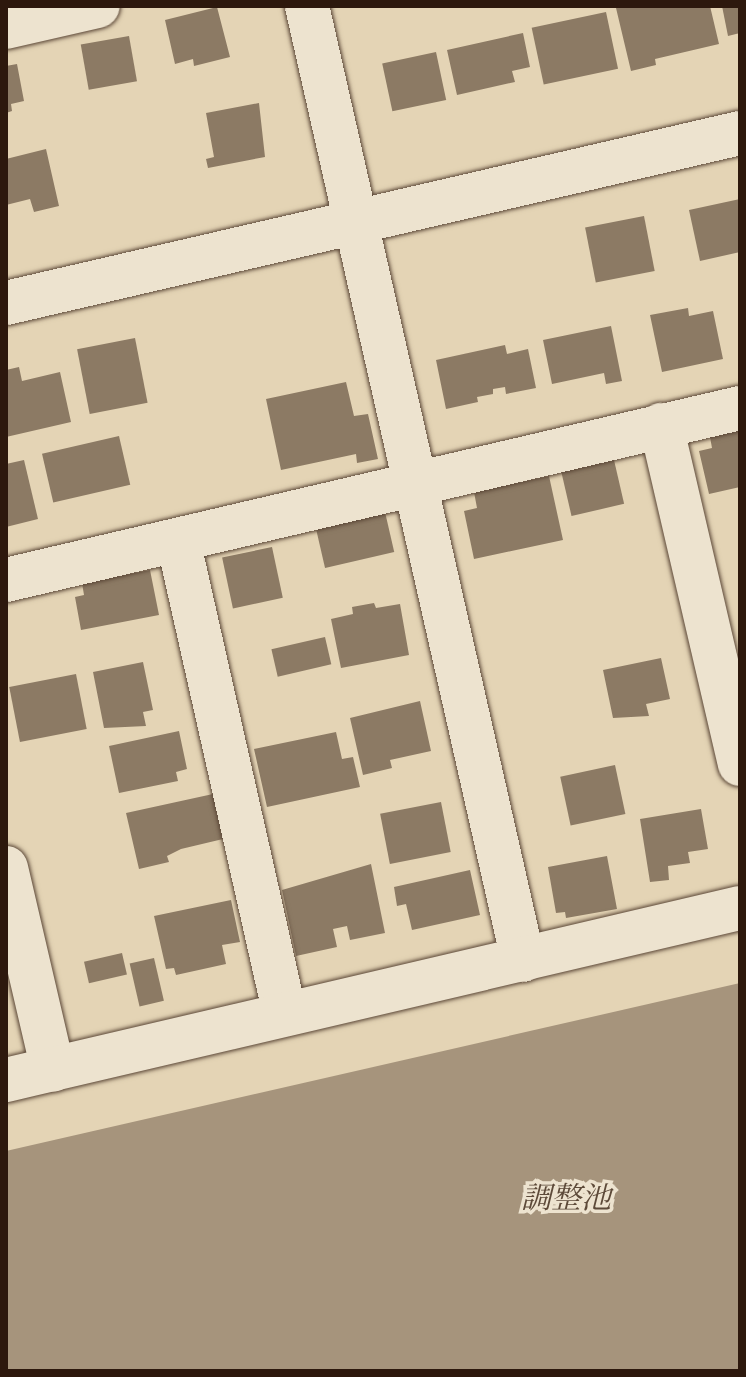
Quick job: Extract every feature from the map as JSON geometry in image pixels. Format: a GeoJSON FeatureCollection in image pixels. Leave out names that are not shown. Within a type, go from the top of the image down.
{"type":"FeatureCollection","features":[{"type":"Feature","properties":{"kind":"street"},"geometry":{"type":"LineString","coordinates":[[6,27],[51,11],[98,6]]}},
{"type":"Feature","properties":{"kind":"street"},"geometry":{"type":"LineString","coordinates":[[307,6],[523,960]]}},
{"type":"Feature","properties":{"kind":"street"},"geometry":{"type":"LineString","coordinates":[[6,303],[740,133]]}},
{"type":"Feature","properties":{"kind":"street"},"geometry":{"type":"LineString","coordinates":[[6,580],[740,408]]}},
{"type":"Feature","properties":{"kind":"street"},"geometry":{"type":"LineString","coordinates":[[661,425],[740,764]]}},
{"type":"Feature","properties":{"kind":"street"},"geometry":{"type":"LineString","coordinates":[[178,540],[285,1013]]}},
{"type":"Feature","properties":{"kind":"street"},"geometry":{"type":"LineString","coordinates":[[6,868],[53,1070]]}},
{"type":"Feature","properties":{"kind":"street"},"geometry":{"type":"LineString","coordinates":[[6,1080],[740,908]]}},
{"type":"Feature","properties":{"kind":"water","name":"調整池"},"geometry":{"type":"Polygon","coordinates":[[[740,983],[740,1371],[6,1371],[6,1151],[740,983]]]}},
{"type":"Feature","properties":{"kind":"building"},"geometry":{"type":"Polygon","coordinates":[[[710,6],[719,44],[655,59],[656,65],[631,71],[616,8],[710,6]]]}},
{"type":"Feature","properties":{"kind":"building"},"geometry":{"type":"Polygon","coordinates":[[[722,6],[740,6],[740,33],[728,36],[722,6]]]}},
{"type":"Feature","properties":{"kind":"building"},"geometry":{"type":"Polygon","coordinates":[[[217,7],[230,57],[194,66],[193,59],[175,64],[165,20],[217,7]]]}},
{"type":"Feature","properties":{"kind":"building"},"geometry":{"type":"Polygon","coordinates":[[[606,12],[618,69],[544,85],[532,28],[606,12]]]}},
{"type":"Feature","properties":{"kind":"building"},"geometry":{"type":"Polygon","coordinates":[[[523,33],[530,67],[512,71],[515,82],[457,95],[447,50],[523,33]]]}},
{"type":"Feature","properties":{"kind":"building"},"geometry":{"type":"Polygon","coordinates":[[[129,36],[137,81],[89,90],[81,45],[129,36]]]}},
{"type":"Feature","properties":{"kind":"building"},"geometry":{"type":"Polygon","coordinates":[[[436,52],[446,100],[392,111],[382,63],[436,52]]]}},
{"type":"Feature","properties":{"kind":"building"},"geometry":{"type":"Polygon","coordinates":[[[17,64],[24,101],[11,104],[12,111],[6,113],[6,66],[17,64]]]}},
{"type":"Feature","properties":{"kind":"building"},"geometry":{"type":"Polygon","coordinates":[[[259,103],[265,157],[208,168],[206,159],[214,157],[206,113],[259,103]]]}},
{"type":"Feature","properties":{"kind":"building"},"geometry":{"type":"Polygon","coordinates":[[[46,149],[59,206],[34,212],[30,199],[6,205],[6,159],[46,149]]]}},
{"type":"Feature","properties":{"kind":"building"},"geometry":{"type":"Polygon","coordinates":[[[740,199],[740,252],[700,261],[689,210],[740,199]]]}},
{"type":"Feature","properties":{"kind":"building"},"geometry":{"type":"Polygon","coordinates":[[[644,216],[655,271],[596,282],[585,227],[644,216]]]}},
{"type":"Feature","properties":{"kind":"building"},"geometry":{"type":"Polygon","coordinates":[[[688,308],[689,316],[713,311],[723,359],[662,372],[650,315],[688,308]]]}},
{"type":"Feature","properties":{"kind":"building"},"geometry":{"type":"Polygon","coordinates":[[[611,326],[622,381],[606,384],[604,373],[552,384],[543,340],[611,326]]]}},
{"type":"Feature","properties":{"kind":"building"},"geometry":{"type":"Polygon","coordinates":[[[135,338],[148,403],[90,414],[77,349],[135,338]]]}},
{"type":"Feature","properties":{"kind":"building"},"geometry":{"type":"Polygon","coordinates":[[[505,345],[507,354],[528,349],[536,388],[506,394],[505,387],[493,389],[493,394],[477,397],[478,402],[446,409],[436,360],[505,345]]]}},
{"type":"Feature","properties":{"kind":"building"},"geometry":{"type":"Polygon","coordinates":[[[19,367],[22,381],[60,372],[71,422],[6,437],[6,370],[19,367]]]}},
{"type":"Feature","properties":{"kind":"building"},"geometry":{"type":"Polygon","coordinates":[[[346,382],[354,416],[368,414],[378,459],[357,463],[356,454],[281,470],[266,399],[346,382]]]}},
{"type":"Feature","properties":{"kind":"building"},"geometry":{"type":"Polygon","coordinates":[[[740,430],[740,487],[709,494],[699,451],[712,448],[710,437],[740,430]]]}},
{"type":"Feature","properties":{"kind":"building"},"geometry":{"type":"Polygon","coordinates":[[[119,436],[130,485],[53,502],[42,454],[119,436]]]}},
{"type":"Feature","properties":{"kind":"building"},"geometry":{"type":"Polygon","coordinates":[[[24,460],[38,519],[6,527],[6,464],[24,460]]]}},
{"type":"Feature","properties":{"kind":"building"},"geometry":{"type":"Polygon","coordinates":[[[614,460],[624,504],[572,516],[561,472],[614,460]]]}},
{"type":"Feature","properties":{"kind":"building"},"geometry":{"type":"Polygon","coordinates":[[[549,476],[563,540],[474,559],[464,511],[477,508],[474,492],[549,476]]]}},
{"type":"Feature","properties":{"kind":"building"},"geometry":{"type":"Polygon","coordinates":[[[385,512],[394,552],[325,568],[316,528],[385,512]]]}},
{"type":"Feature","properties":{"kind":"building"},"geometry":{"type":"Polygon","coordinates":[[[272,547],[283,598],[233,608],[222,558],[272,547]]]}},
{"type":"Feature","properties":{"kind":"building"},"geometry":{"type":"Polygon","coordinates":[[[150,570],[159,615],[81,630],[75,597],[84,595],[82,583],[150,570]]]}},
{"type":"Feature","properties":{"kind":"building"},"geometry":{"type":"Polygon","coordinates":[[[374,603],[376,608],[400,604],[409,655],[341,668],[331,619],[353,614],[352,607],[374,603]]]}},
{"type":"Feature","properties":{"kind":"building"},"geometry":{"type":"Polygon","coordinates":[[[325,637],[331,664],[278,677],[271,649],[325,637]]]}},
{"type":"Feature","properties":{"kind":"building"},"geometry":{"type":"Polygon","coordinates":[[[661,658],[670,699],[646,704],[649,716],[613,718],[603,670],[661,658]]]}},
{"type":"Feature","properties":{"kind":"building"},"geometry":{"type":"Polygon","coordinates":[[[143,662],[153,710],[143,712],[146,726],[104,728],[93,672],[143,662]]]}},
{"type":"Feature","properties":{"kind":"building"},"geometry":{"type":"Polygon","coordinates":[[[76,674],[87,729],[20,742],[9,687],[76,674]]]}},
{"type":"Feature","properties":{"kind":"building"},"geometry":{"type":"Polygon","coordinates":[[[420,701],[431,751],[390,760],[392,768],[363,775],[350,718],[420,701]]]}},
{"type":"Feature","properties":{"kind":"building"},"geometry":{"type":"Polygon","coordinates":[[[179,731],[187,769],[176,772],[178,781],[119,793],[109,746],[179,731]]]}},
{"type":"Feature","properties":{"kind":"building"},"geometry":{"type":"Polygon","coordinates":[[[336,732],[342,759],[353,757],[360,787],[267,807],[254,749],[336,732]]]}},
{"type":"Feature","properties":{"kind":"building"},"geometry":{"type":"Polygon","coordinates":[[[615,765],[625,814],[571,826],[560,777],[615,765]]]}},
{"type":"Feature","properties":{"kind":"building"},"geometry":{"type":"Polygon","coordinates":[[[213,794],[223,839],[181,849],[167,856],[169,862],[139,869],[126,813],[213,794]]]}},
{"type":"Feature","properties":{"kind":"building"},"geometry":{"type":"Polygon","coordinates":[[[441,802],[451,852],[390,864],[380,814],[441,802]]]}},
{"type":"Feature","properties":{"kind":"building"},"geometry":{"type":"Polygon","coordinates":[[[701,809],[708,849],[688,852],[690,863],[668,866],[669,880],[650,882],[640,819],[701,809]]]}},
{"type":"Feature","properties":{"kind":"building"},"geometry":{"type":"Polygon","coordinates":[[[607,856],[617,909],[566,918],[565,912],[556,913],[548,867],[607,856]]]}},
{"type":"Feature","properties":{"kind":"building"},"geometry":{"type":"Polygon","coordinates":[[[371,864],[385,933],[350,940],[347,926],[333,929],[337,947],[296,956],[282,890],[371,864]]]}},
{"type":"Feature","properties":{"kind":"building"},"geometry":{"type":"Polygon","coordinates":[[[470,870],[480,915],[412,930],[406,904],[397,906],[394,887],[470,870]]]}},
{"type":"Feature","properties":{"kind":"building"},"geometry":{"type":"Polygon","coordinates":[[[231,900],[240,942],[222,945],[226,964],[176,975],[174,968],[166,969],[154,916],[231,900]]]}},
{"type":"Feature","properties":{"kind":"building"},"geometry":{"type":"Polygon","coordinates":[[[122,953],[127,974],[89,983],[84,962],[122,953]]]}},
{"type":"Feature","properties":{"kind":"building"},"geometry":{"type":"Polygon","coordinates":[[[154,958],[164,1001],[140,1006],[130,964],[154,958]]]}}]}
